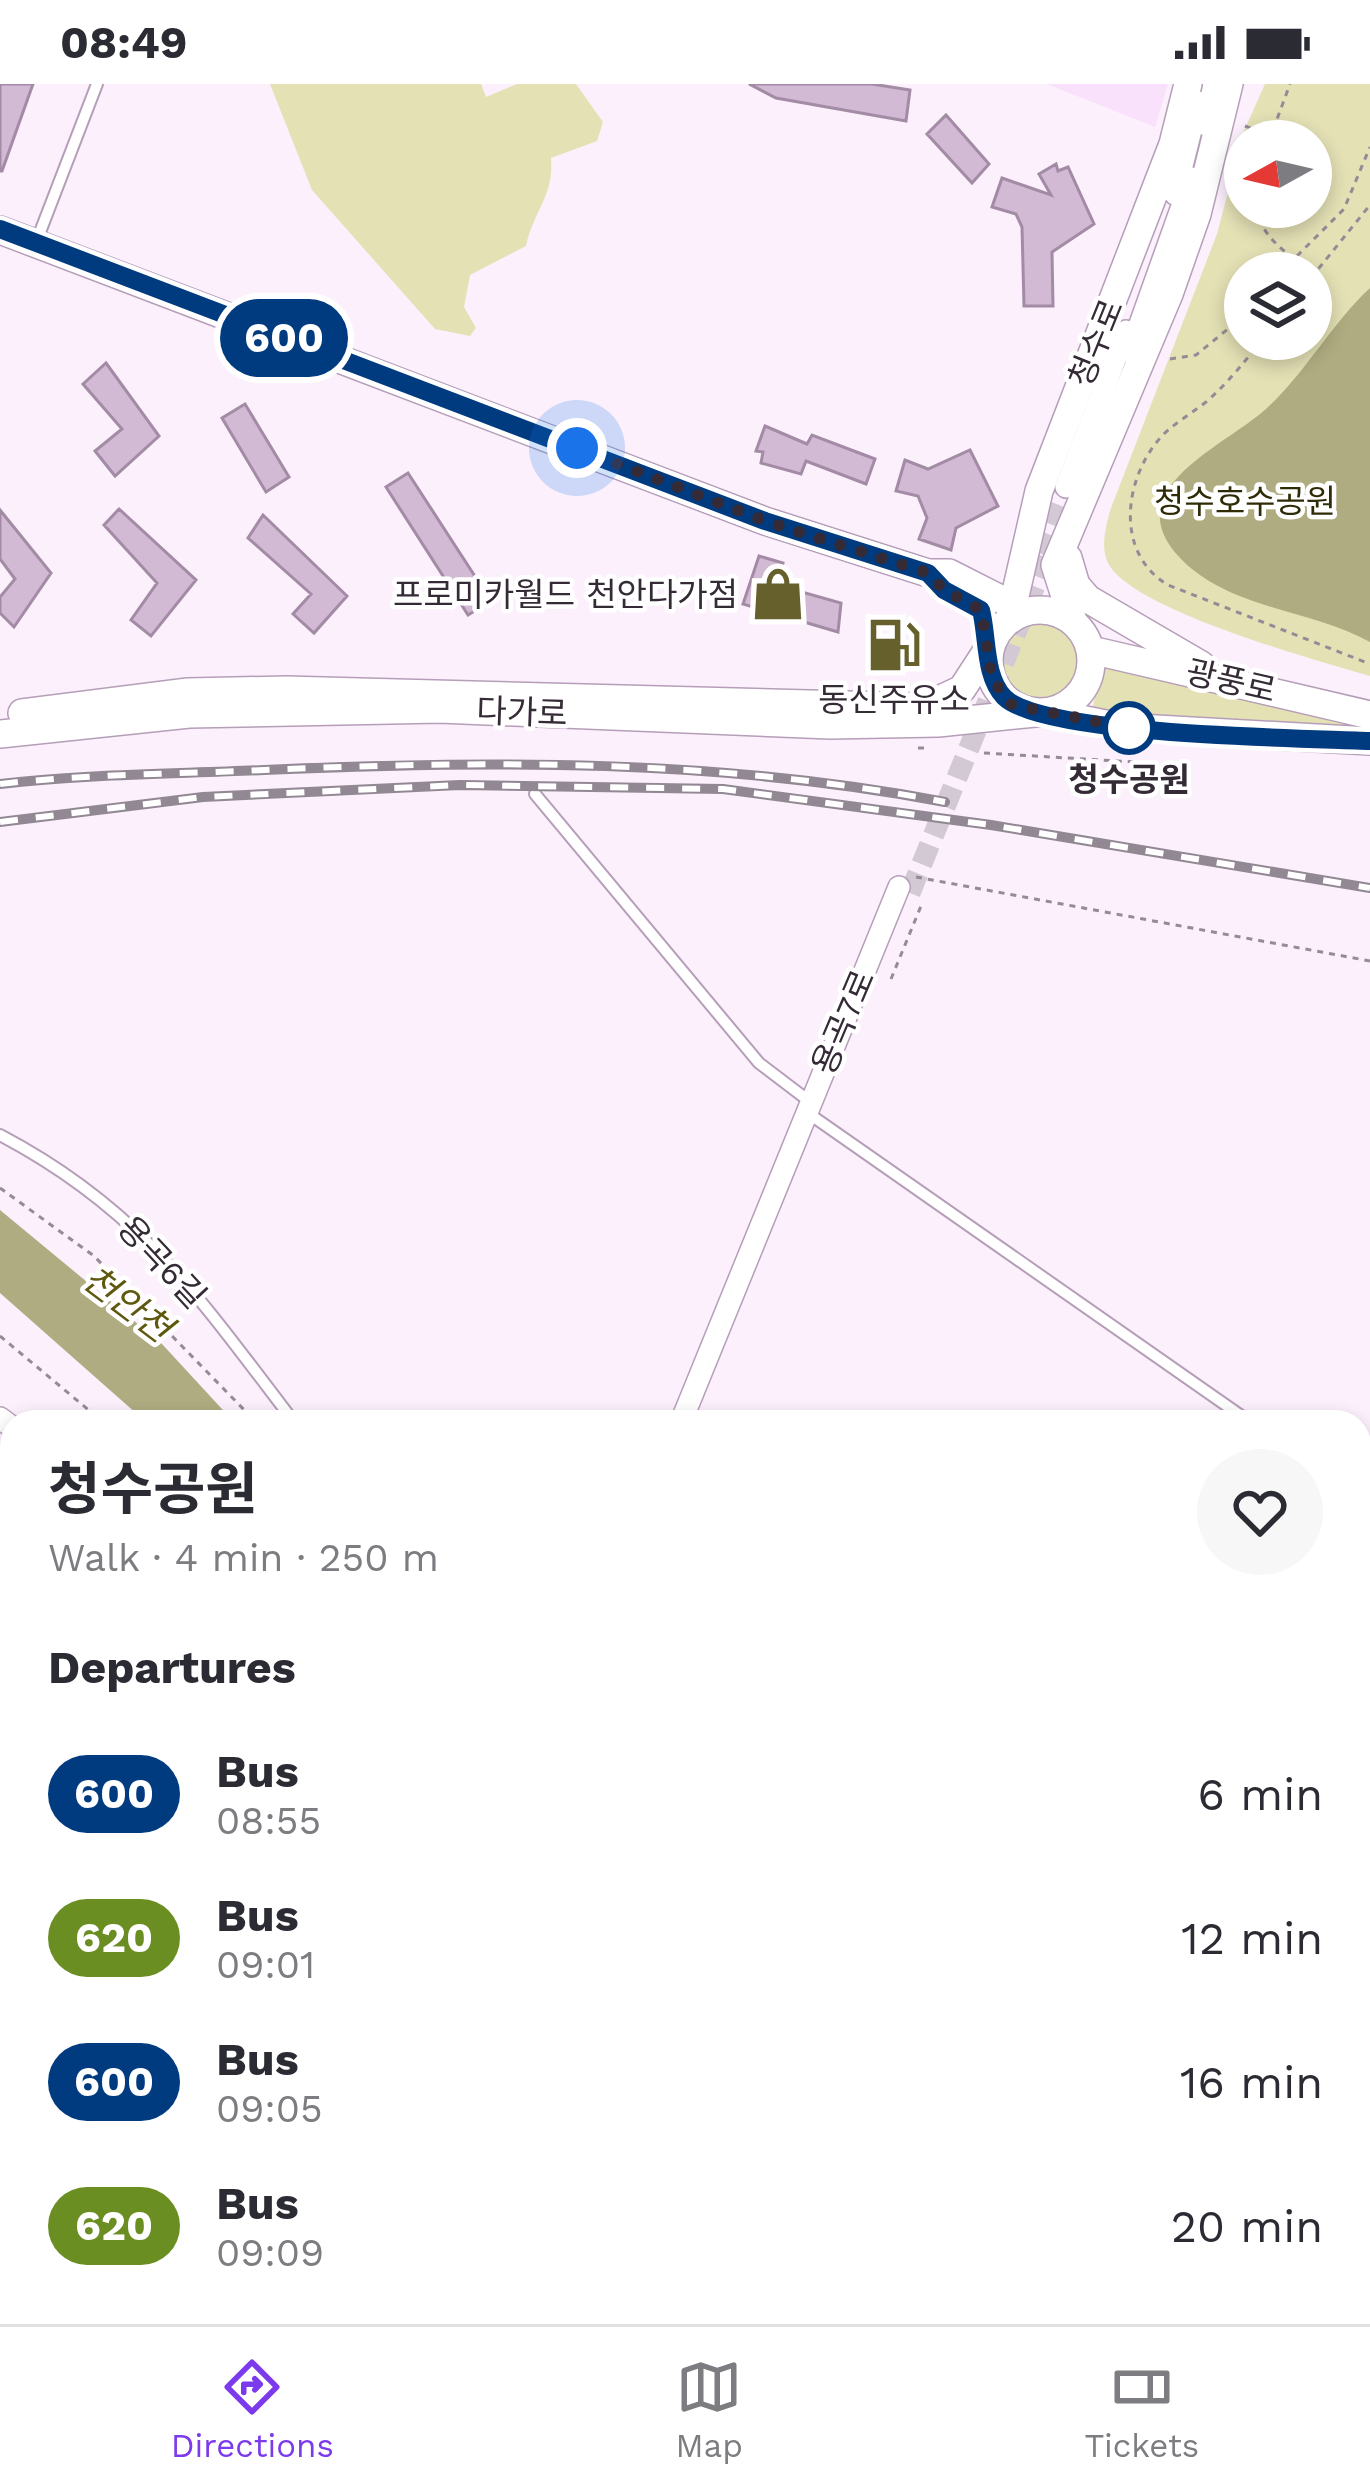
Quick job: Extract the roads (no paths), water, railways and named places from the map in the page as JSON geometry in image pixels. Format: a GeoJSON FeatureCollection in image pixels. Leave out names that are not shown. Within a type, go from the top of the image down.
{"type":"FeatureCollection","features":[{"type":"Feature","properties":{"kind":"street","name":"청수로"},"geometry":{"type":"LineString","coordinates":[[1063,496],[1173,144],[1187,84]]}},
{"type":"Feature","properties":{"kind":"street"},"geometry":{"type":"LineString","coordinates":[[928,573],[944,590],[981,610],[990,646],[988,662],[1000,693],[1012,705],[1045,712],[1076,698],[1091,668],[1090,650],[1073,621],[1054,565],[1063,496],[1172,206],[1202,84]]}},
{"type":"Feature","properties":{"kind":"street"},"geometry":{"type":"LineString","coordinates":[[1214,84],[1184,208],[1063,496],[1070,570],[1088,599],[1225,678]]}},
{"type":"Feature","properties":{"kind":"street","name":"청수로"},"geometry":{"type":"LineString","coordinates":[[1015,611],[1022,554],[1119,421],[1196,214],[1228,84]]}},
{"type":"Feature","properties":{"kind":"street"},"geometry":{"type":"LineString","coordinates":[[0,230],[765,521],[968,582],[1015,611],[1041,608],[1073,621]]}},
{"type":"Feature","properties":{"kind":"street"},"geometry":{"type":"LineString","coordinates":[[968,582],[1022,554]]}},
{"type":"Feature","properties":{"kind":"street"},"geometry":{"type":"LineString","coordinates":[[990,646],[1015,611]]}},
{"type":"Feature","properties":{"kind":"street","name":"다가로"},"geometry":{"type":"LineString","coordinates":[[0,716],[188,692],[286,690],[924,707],[962,689],[990,646]]}},
{"type":"Feature","properties":{"kind":"street","name":"광풍로"},"geometry":{"type":"LineString","coordinates":[[1090,650],[1370,715]]}},
{"type":"Feature","properties":{"kind":"street","name":"다가로"},"geometry":{"type":"LineString","coordinates":[[0,734],[189,714],[440,709],[830,725],[938,723],[1045,712]]}},
{"type":"Feature","properties":{"kind":"street","name":"광풍로"},"geometry":{"type":"LineString","coordinates":[[1045,712],[1121,727],[1370,741]]}},
{"type":"Feature","properties":{"kind":"street"},"geometry":{"type":"LineString","coordinates":[[938,723],[1121,727]]}},
{"type":"Feature","properties":{"kind":"street","name":"용곡7로"},"geometry":{"type":"LineString","coordinates":[[686,1410],[791,1157],[803,1147],[812,1110],[909,891]]}},
{"type":"Feature","properties":{"kind":"lane"},"geometry":{"type":"LineString","coordinates":[[36,243],[97,84]]}},
{"type":"Feature","properties":{"kind":"lane"},"geometry":{"type":"LineString","coordinates":[[535,794],[759,1063],[812,1110],[1233,1410]]}},
{"type":"Feature","properties":{"kind":"lane","name":"용곡6길"},"geometry":{"type":"LineString","coordinates":[[0,1135],[62,1167],[154,1243],[285,1410]]}},
{"type":"Feature","properties":{"kind":"tunnel"},"geometry":{"type":"LineString","coordinates":[[1039,553],[1066,487]]}},
{"type":"Feature","properties":{"kind":"tunnel"},"geometry":{"type":"LineString","coordinates":[[910,893],[1052,544]]}},
{"type":"Feature","properties":{"kind":"railway"},"geometry":{"type":"LineString","coordinates":[[0,784],[132,775],[520,764],[776,777],[945,802]]}},
{"type":"Feature","properties":{"kind":"railway"},"geometry":{"type":"LineString","coordinates":[[0,822],[203,797],[460,785],[723,789],[991,825],[1370,888]]}},
{"type":"Feature","properties":{"kind":"place","name":"프로미카월드 천안다가점"},"geometry":{"type":"Point","coordinates":[778,594]}},
{"type":"Feature","properties":{"kind":"place","name":"동신주유소"},"geometry":{"type":"Point","coordinates":[894,645]}},
{"type":"Feature","properties":{"kind":"place","name":"청수공원"},"geometry":{"type":"Point","coordinates":[1129,728]}},
{"type":"Feature","properties":{"kind":"park label","name":"청수호수공원"},"geometry":{"type":"Point","coordinates":[1245,501]}},
{"type":"Feature","properties":{"kind":"water label","name":"천안천"},"geometry":{"type":"Point","coordinates":[127,1304]}}]}
